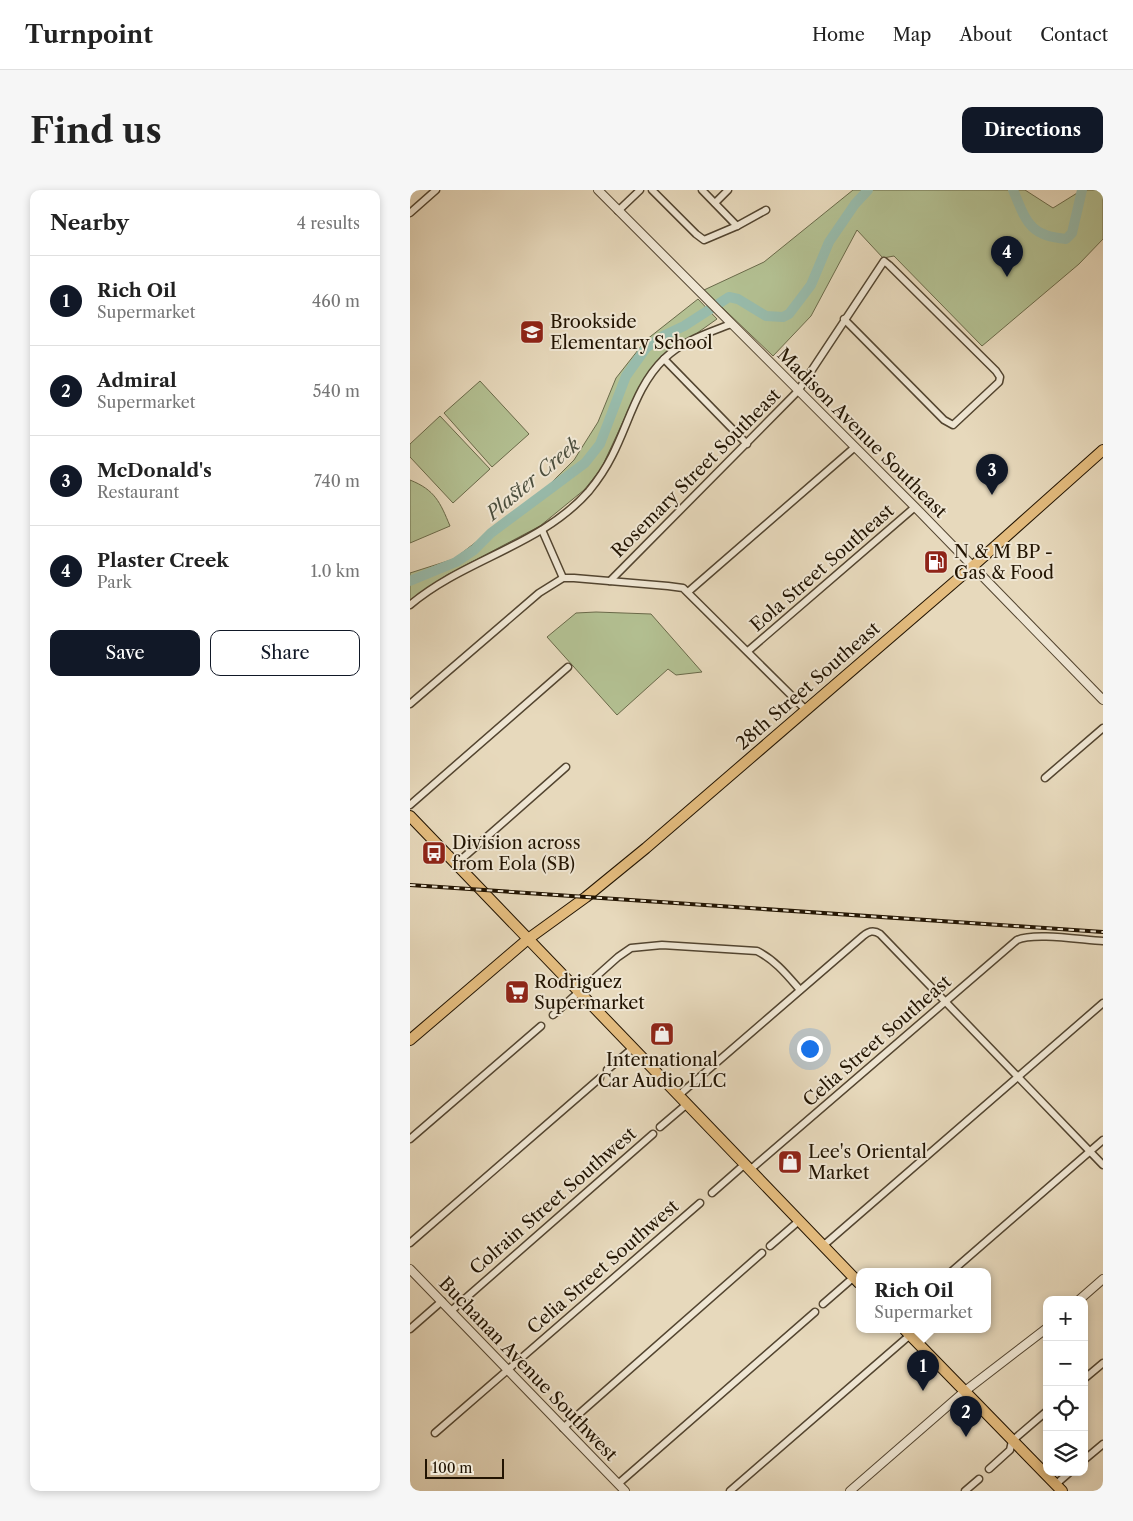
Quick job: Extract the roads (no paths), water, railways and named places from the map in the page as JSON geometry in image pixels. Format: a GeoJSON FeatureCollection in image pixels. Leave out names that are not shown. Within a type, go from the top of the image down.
{"type":"FeatureCollection","features":[{"type":"Feature","properties":{"kind":"main road","name":"28th Street Southeast"},"geometry":{"type":"LineString","coordinates":[[410,1040],[528,939],[615,874],[973,566],[1103,450]]}},
{"type":"Feature","properties":{"kind":"main road"},"geometry":{"type":"LineString","coordinates":[[410,816],[856,1280]]}},
{"type":"Feature","properties":{"kind":"main road"},"geometry":{"type":"LineString","coordinates":[[908,1333],[1058,1488]]}},
{"type":"Feature","properties":{"kind":"street"},"geometry":{"type":"LineString","coordinates":[[410,213],[436,190]]}},
{"type":"Feature","properties":{"kind":"street","name":"Madison Avenue Southeast"},"geometry":{"type":"LineString","coordinates":[[598,190],[915,507],[1103,700]]}},
{"type":"Feature","properties":{"kind":"street"},"geometry":{"type":"LineString","coordinates":[[618,211],[640,190]]}},
{"type":"Feature","properties":{"kind":"street"},"geometry":{"type":"LineString","coordinates":[[652,190],[702,240],[707,240],[737,226],[766,210]]}},
{"type":"Feature","properties":{"kind":"street"},"geometry":{"type":"LineString","coordinates":[[702,190],[737,226]]}},
{"type":"Feature","properties":{"kind":"street"},"geometry":{"type":"LineString","coordinates":[[715,203],[728,190]]}},
{"type":"Feature","properties":{"kind":"street","name":"Rosemary Street Southeast"},"geometry":{"type":"LineString","coordinates":[[610,581],[798,391],[844,319],[884,262],[996,371],[1000,377],[999,382],[953,425],[944,420],[844,319]]}},
{"type":"Feature","properties":{"kind":"street"},"geometry":{"type":"LineString","coordinates":[[410,605],[438,583],[542,530],[575,504],[600,476],[612,458],[640,392],[649,377],[664,359],[694,339],[731,324]]}},
{"type":"Feature","properties":{"kind":"street"},"geometry":{"type":"LineString","coordinates":[[664,359],[747,444]]}},
{"type":"Feature","properties":{"kind":"street"},"geometry":{"type":"LineString","coordinates":[[688,592],[855,447]]}},
{"type":"Feature","properties":{"kind":"street","name":"Eola Street Southeast"},"geometry":{"type":"LineString","coordinates":[[748,651],[915,507]]}},
{"type":"Feature","properties":{"kind":"street"},"geometry":{"type":"LineString","coordinates":[[542,530],[563,578]]}},
{"type":"Feature","properties":{"kind":"street"},"geometry":{"type":"LineString","coordinates":[[410,704],[540,593],[563,578],[683,588],[806,710]]}},
{"type":"Feature","properties":{"kind":"street"},"geometry":{"type":"LineString","coordinates":[[410,805],[568,667]]}},
{"type":"Feature","properties":{"kind":"street"},"geometry":{"type":"LineString","coordinates":[[1045,778],[1103,728]]}},
{"type":"Feature","properties":{"kind":"street"},"geometry":{"type":"LineString","coordinates":[[456,864],[566,767]]}},
{"type":"Feature","properties":{"kind":"street"},"geometry":{"type":"LineString","coordinates":[[679,1095],[863,936],[868,932],[874,931],[880,934],[1103,1165]]}},
{"type":"Feature","properties":{"kind":"street","name":"Celia Street Southeast"},"geometry":{"type":"LineString","coordinates":[[748,1166],[1017,940],[1024,937],[1103,941]]}},
{"type":"Feature","properties":{"kind":"street"},"geometry":{"type":"LineString","coordinates":[[553,1015],[631,948],[662,945],[757,951],[768,957],[778,966],[800,990]]}},
{"type":"Feature","properties":{"kind":"street"},"geometry":{"type":"LineString","coordinates":[[824,1245],[1103,1002]]}},
{"type":"Feature","properties":{"kind":"street"},"geometry":{"type":"LineString","coordinates":[[410,1140],[541,1026]]}},
{"type":"Feature","properties":{"kind":"street"},"geometry":{"type":"LineString","coordinates":[[607,1070],[633,1048]]}},
{"type":"Feature","properties":{"kind":"street"},"geometry":{"type":"LineString","coordinates":[[410,1243],[600,1078]]}},
{"type":"Feature","properties":{"kind":"street","name":"Colrain Street Southwest"},"geometry":{"type":"LineString","coordinates":[[660,1127],[687,1104]]}},
{"type":"Feature","properties":{"kind":"street","name":"Colrain Street Southwest"},"geometry":{"type":"LineString","coordinates":[[451,1311],[653,1134]]}},
{"type":"Feature","properties":{"kind":"street"},"geometry":{"type":"LineString","coordinates":[[956,1268],[1103,1140]]}},
{"type":"Feature","properties":{"kind":"street"},"geometry":{"type":"LineString","coordinates":[[712,1193],[748,1166]]}},
{"type":"Feature","properties":{"kind":"street","name":"Celia Street Southwest"},"geometry":{"type":"LineString","coordinates":[[435,1433],[700,1203]]}},
{"type":"Feature","properties":{"kind":"street"},"geometry":{"type":"LineString","coordinates":[[770,1246],[800,1220]]}},
{"type":"Feature","properties":{"kind":"street"},"geometry":{"type":"LineString","coordinates":[[563,1428],[762,1253]]}},
{"type":"Feature","properties":{"kind":"street","name":"Buchanan Avenue Southwest"},"geometry":{"type":"LineString","coordinates":[[410,1269],[624,1491]]}},
{"type":"Feature","properties":{"kind":"street"},"geometry":{"type":"LineString","coordinates":[[1084,1296],[1103,1279]]}},
{"type":"Feature","properties":{"kind":"street"},"geometry":{"type":"LineString","coordinates":[[823,1304],[856,1280]]}},
{"type":"Feature","properties":{"kind":"street"},"geometry":{"type":"LineString","coordinates":[[410,1329],[442,1301]]}},
{"type":"Feature","properties":{"kind":"street"},"geometry":{"type":"LineString","coordinates":[[618,1484],[815,1312]]}},
{"type":"Feature","properties":{"kind":"street"},"geometry":{"type":"LineString","coordinates":[[850,1491],[966,1391],[1043,1331]]}},
{"type":"Feature","properties":{"kind":"street"},"geometry":{"type":"LineString","coordinates":[[730,1491],[906,1333]]}},
{"type":"Feature","properties":{"kind":"street"},"geometry":{"type":"LineString","coordinates":[[1088,1376],[1103,1363]]}},
{"type":"Feature","properties":{"kind":"street"},"geometry":{"type":"LineString","coordinates":[[989,1469],[1010,1450],[1012,1441],[1043,1414]]}},
{"type":"Feature","properties":{"kind":"street"},"geometry":{"type":"LineString","coordinates":[[1088,1457],[1103,1444]]}},
{"type":"Feature","properties":{"kind":"street"},"geometry":{"type":"LineString","coordinates":[[1058,1488],[1067,1476]]}},
{"type":"Feature","properties":{"kind":"street"},"geometry":{"type":"LineString","coordinates":[[966,1491],[979,1479]]}},
{"type":"Feature","properties":{"kind":"waterway","name":"Plaster Creek"},"geometry":{"type":"LineString","coordinates":[[410,581],[456,562],[474,550],[491,533],[585,463],[600,444],[626,376],[646,348],[663,336],[684,326],[729,297],[738,299],[766,316],[783,317],[789,314],[811,285],[829,242],[855,204],[868,190]]}},
{"type":"Feature","properties":{"kind":"waterway","name":"Plaster Creek"},"geometry":{"type":"LineString","coordinates":[[1013,190],[1021,210],[1030,225],[1044,234],[1066,239],[1072,233],[1082,190]]}},
{"type":"Feature","properties":{"kind":"railway"},"geometry":{"type":"LineString","coordinates":[[410,885],[1103,932]]}},
{"type":"Feature","properties":{"kind":"place","name":"Plaster Creek"},"geometry":{"type":"Point","coordinates":[1007,277]}},
{"type":"Feature","properties":{"kind":"place","name":"Brookside Elementary School"},"geometry":{"type":"Point","coordinates":[532,332]}},
{"type":"Feature","properties":{"kind":"place","name":"McDonald's"},"geometry":{"type":"Point","coordinates":[992,495]}},
{"type":"Feature","properties":{"kind":"place","name":"N & M BP - Gas & Food"},"geometry":{"type":"Point","coordinates":[936,562]}},
{"type":"Feature","properties":{"kind":"place","name":"Division across from Eola (SB)"},"geometry":{"type":"Point","coordinates":[434,853]}},
{"type":"Feature","properties":{"kind":"place","name":"Rodriguez Supermarket"},"geometry":{"type":"Point","coordinates":[517,992]}},
{"type":"Feature","properties":{"kind":"place","name":"International Car Audio LLC"},"geometry":{"type":"Point","coordinates":[662,1034]}},
{"type":"Feature","properties":{"kind":"place","name":"Lee's Oriental Market"},"geometry":{"type":"Point","coordinates":[790,1162]}},
{"type":"Feature","properties":{"kind":"place","name":"Rich Oil"},"geometry":{"type":"Point","coordinates":[923,1391]}},
{"type":"Feature","properties":{"kind":"place","name":"Admiral"},"geometry":{"type":"Point","coordinates":[966,1437]}}]}
